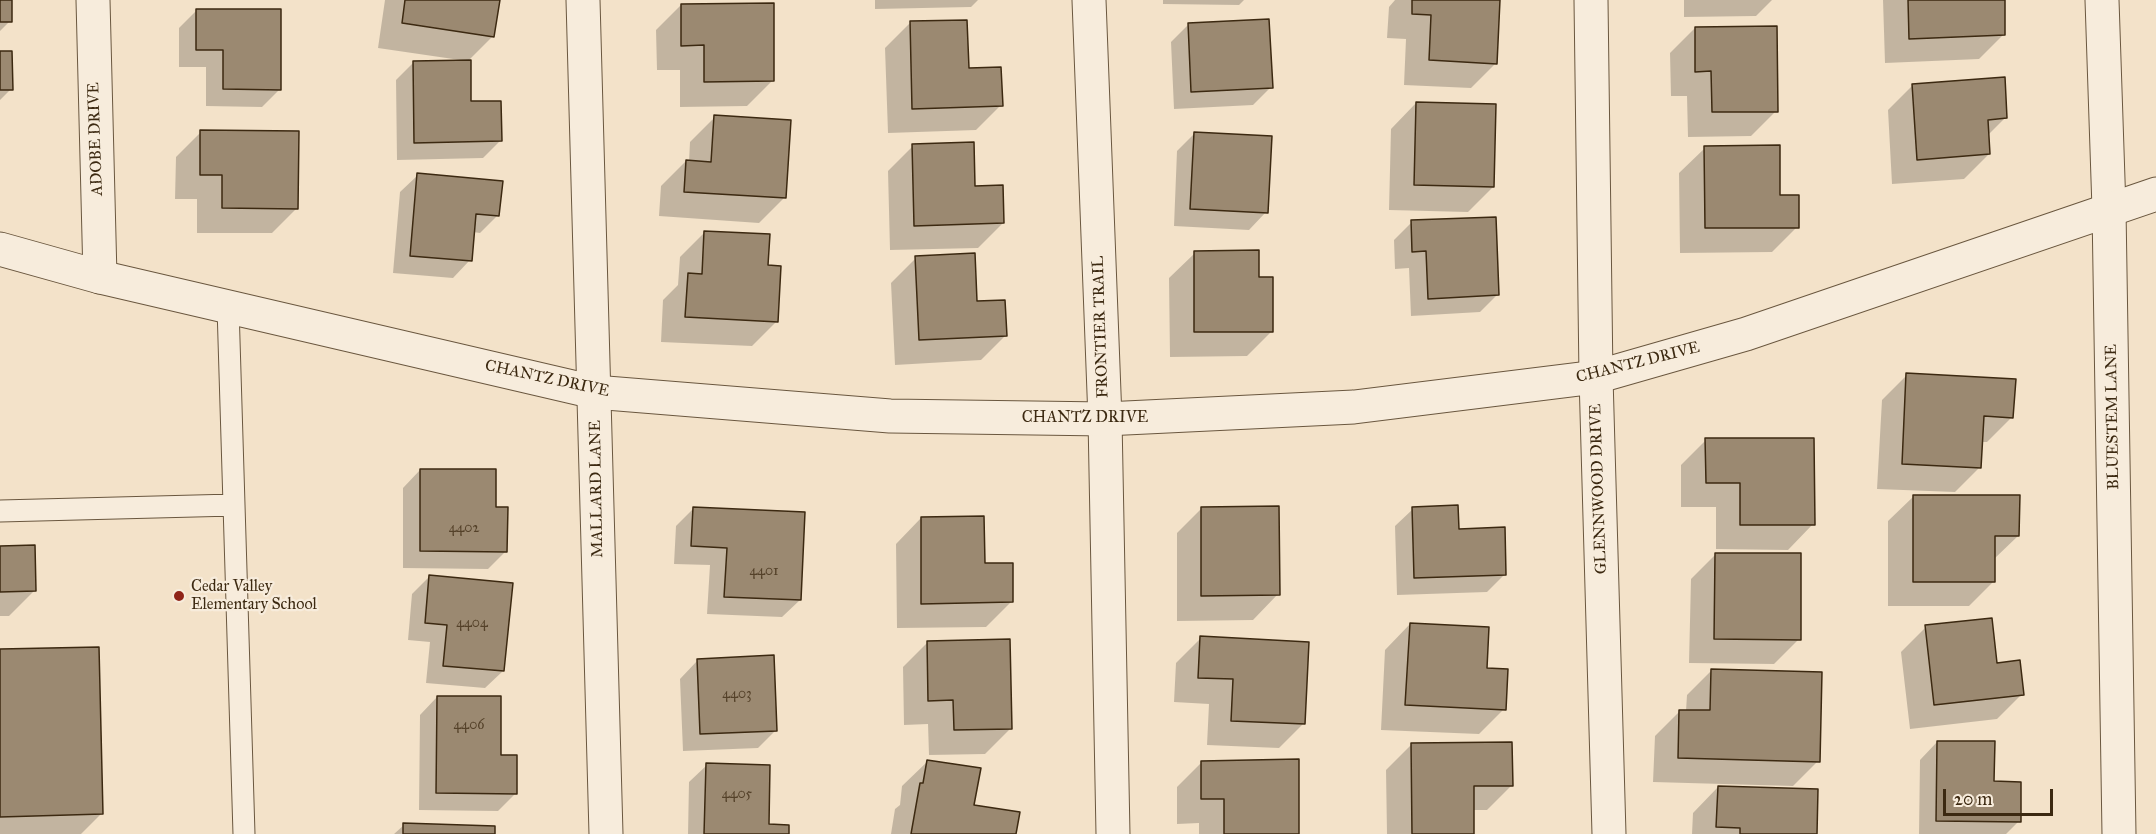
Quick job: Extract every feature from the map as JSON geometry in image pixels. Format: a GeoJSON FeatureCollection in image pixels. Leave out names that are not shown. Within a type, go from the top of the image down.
{"type":"FeatureCollection","features":[{"type":"Feature","properties":{"kind":"street","name":"ADOBE DRIVE"},"geometry":{"type":"LineString","coordinates":[[93,0],[100,277]]}},
{"type":"Feature","properties":{"kind":"street","name":"MALLARD LANE"},"geometry":{"type":"LineString","coordinates":[[583,0],[606,834]]}},
{"type":"Feature","properties":{"kind":"street","name":"FRONTIER TRAIL"},"geometry":{"type":"LineString","coordinates":[[1089,0],[1105,419],[1113,834]]}},
{"type":"Feature","properties":{"kind":"street","name":"GLENNWOOD DRIVE"},"geometry":{"type":"LineString","coordinates":[[1590,0],[1596,377],[1609,834]]}},
{"type":"Feature","properties":{"kind":"street","name":"BLUESTEM LANE"},"geometry":{"type":"LineString","coordinates":[[2102,0],[2109,210],[2120,834]]}},
{"type":"Feature","properties":{"kind":"street","name":"CHANTZ DRIVE"},"geometry":{"type":"LineString","coordinates":[[0,249],[100,277],[594,392],[890,416],[1105,419],[1354,407],[1596,377],[1756,330],[2156,194]]}},
{"type":"Feature","properties":{"kind":"lane"},"geometry":{"type":"LineString","coordinates":[[228,307],[244,834]]}},
{"type":"Feature","properties":{"kind":"lane"},"geometry":{"type":"LineString","coordinates":[[0,511],[234,505]]}},
{"type":"Feature","properties":{"kind":"building"},"geometry":{"type":"Polygon","coordinates":[[[0,0],[12,0],[12,22],[0,22],[0,0]]]}},
{"type":"Feature","properties":{"kind":"building"},"geometry":{"type":"Polygon","coordinates":[[[405,0],[500,0],[494,37],[402,23],[405,0]]]}},
{"type":"Feature","properties":{"kind":"building"},"geometry":{"type":"Polygon","coordinates":[[[1412,0],[1500,0],[1497,64],[1429,60],[1431,15],[1412,14],[1412,0]]]}},
{"type":"Feature","properties":{"kind":"building"},"geometry":{"type":"Polygon","coordinates":[[[1908,0],[2005,0],[2005,35],[1909,39],[1908,0]]]}},
{"type":"Feature","properties":{"kind":"building"},"geometry":{"type":"Polygon","coordinates":[[[774,3],[774,81],[704,82],[704,45],[681,46],[681,4],[774,3]]]}},
{"type":"Feature","properties":{"kind":"building"},"geometry":{"type":"Polygon","coordinates":[[[196,9],[281,9],[281,90],[223,89],[223,50],[196,50],[196,9]]]}},
{"type":"Feature","properties":{"kind":"building"},"geometry":{"type":"Polygon","coordinates":[[[1269,19],[1273,88],[1191,92],[1188,23],[1269,19]]]}},
{"type":"Feature","properties":{"kind":"building"},"geometry":{"type":"Polygon","coordinates":[[[967,20],[969,68],[1001,67],[1003,106],[912,109],[910,21],[967,20]]]}},
{"type":"Feature","properties":{"kind":"building"},"geometry":{"type":"Polygon","coordinates":[[[1777,26],[1778,112],[1712,112],[1711,71],[1695,72],[1695,27],[1777,26]]]}},
{"type":"Feature","properties":{"kind":"building"},"geometry":{"type":"Polygon","coordinates":[[[0,51],[12,51],[13,90],[0,90],[0,51]]]}},
{"type":"Feature","properties":{"kind":"building"},"geometry":{"type":"Polygon","coordinates":[[[471,60],[471,101],[501,101],[502,141],[414,143],[413,61],[471,60]]]}},
{"type":"Feature","properties":{"kind":"building"},"geometry":{"type":"Polygon","coordinates":[[[2005,77],[2007,118],[1988,120],[1990,154],[1917,160],[1912,84],[2005,77]]]}},
{"type":"Feature","properties":{"kind":"building"},"geometry":{"type":"Polygon","coordinates":[[[1416,102],[1496,104],[1494,187],[1414,185],[1416,102]]]}},
{"type":"Feature","properties":{"kind":"building"},"geometry":{"type":"Polygon","coordinates":[[[714,115],[791,120],[786,198],[684,192],[686,160],[711,162],[714,115]]]}},
{"type":"Feature","properties":{"kind":"building"},"geometry":{"type":"Polygon","coordinates":[[[200,130],[299,131],[298,209],[222,208],[222,175],[200,175],[200,130]]]}},
{"type":"Feature","properties":{"kind":"building"},"geometry":{"type":"Polygon","coordinates":[[[1194,132],[1272,136],[1268,213],[1190,209],[1194,132]]]}},
{"type":"Feature","properties":{"kind":"building"},"geometry":{"type":"Polygon","coordinates":[[[974,142],[975,186],[1003,185],[1004,223],[914,226],[912,144],[974,142]]]}},
{"type":"Feature","properties":{"kind":"building"},"geometry":{"type":"Polygon","coordinates":[[[1780,145],[1780,195],[1799,195],[1799,228],[1705,228],[1704,146],[1780,145]]]}},
{"type":"Feature","properties":{"kind":"building"},"geometry":{"type":"Polygon","coordinates":[[[417,173],[503,181],[499,216],[476,214],[472,261],[410,256],[417,173]]]}},
{"type":"Feature","properties":{"kind":"building"},"geometry":{"type":"Polygon","coordinates":[[[1496,217],[1499,295],[1428,299],[1426,251],[1412,252],[1411,220],[1496,217]]]}},
{"type":"Feature","properties":{"kind":"building"},"geometry":{"type":"Polygon","coordinates":[[[704,231],[770,234],[768,265],[781,266],[778,322],[685,317],[688,273],[702,274],[704,231]]]}},
{"type":"Feature","properties":{"kind":"building"},"geometry":{"type":"Polygon","coordinates":[[[1259,250],[1259,277],[1273,277],[1273,332],[1194,332],[1194,251],[1259,250]]]}},
{"type":"Feature","properties":{"kind":"building"},"geometry":{"type":"Polygon","coordinates":[[[975,253],[977,301],[1005,300],[1007,336],[919,340],[915,256],[975,253]]]}},
{"type":"Feature","properties":{"kind":"building"},"geometry":{"type":"Polygon","coordinates":[[[1906,373],[2016,379],[2013,418],[1984,416],[1981,468],[1902,464],[1906,373]]]}},
{"type":"Feature","properties":{"kind":"building"},"geometry":{"type":"Polygon","coordinates":[[[1705,438],[1814,438],[1815,525],[1740,525],[1740,483],[1706,483],[1705,438]]]}},
{"type":"Feature","properties":{"kind":"building"},"geometry":{"type":"Polygon","coordinates":[[[420,469],[496,469],[496,507],[508,507],[507,552],[420,551],[420,469]]]}},
{"type":"Feature","properties":{"kind":"building"},"geometry":{"type":"Polygon","coordinates":[[[1913,495],[2020,495],[2019,536],[1995,536],[1995,582],[1913,582],[1913,495]]]}},
{"type":"Feature","properties":{"kind":"building"},"geometry":{"type":"Polygon","coordinates":[[[1458,505],[1459,529],[1505,527],[1506,575],[1414,578],[1412,507],[1458,505]]]}},
{"type":"Feature","properties":{"kind":"building"},"geometry":{"type":"Polygon","coordinates":[[[1279,506],[1280,595],[1201,596],[1201,507],[1279,506]]]}},
{"type":"Feature","properties":{"kind":"building"},"geometry":{"type":"Polygon","coordinates":[[[693,507],[805,512],[801,600],[724,597],[727,548],[691,546],[693,507]]]}},
{"type":"Feature","properties":{"kind":"building"},"geometry":{"type":"Polygon","coordinates":[[[984,516],[985,563],[1013,563],[1013,602],[921,604],[921,517],[984,516]]]}},
{"type":"Feature","properties":{"kind":"building"},"geometry":{"type":"Polygon","coordinates":[[[35,545],[36,591],[0,592],[0,546],[35,545]]]}},
{"type":"Feature","properties":{"kind":"building"},"geometry":{"type":"Polygon","coordinates":[[[1715,553],[1801,553],[1801,640],[1714,639],[1715,553]]]}},
{"type":"Feature","properties":{"kind":"building"},"geometry":{"type":"Polygon","coordinates":[[[429,575],[513,583],[504,671],[443,666],[447,625],[425,623],[429,575]]]}},
{"type":"Feature","properties":{"kind":"building"},"geometry":{"type":"Polygon","coordinates":[[[1992,618],[1997,663],[2020,660],[2024,695],[1934,705],[1925,625],[1992,618]]]}},
{"type":"Feature","properties":{"kind":"building"},"geometry":{"type":"Polygon","coordinates":[[[1410,623],[1489,627],[1487,668],[1508,669],[1506,710],[1405,705],[1410,623]]]}},
{"type":"Feature","properties":{"kind":"building"},"geometry":{"type":"Polygon","coordinates":[[[1200,636],[1309,642],[1305,724],[1231,721],[1233,679],[1198,678],[1200,636]]]}},
{"type":"Feature","properties":{"kind":"building"},"geometry":{"type":"Polygon","coordinates":[[[1010,639],[1012,729],[954,730],[953,700],[928,701],[927,641],[1010,639]]]}},
{"type":"Feature","properties":{"kind":"building"},"geometry":{"type":"Polygon","coordinates":[[[99,647],[103,814],[0,817],[0,649],[99,647]]]}},
{"type":"Feature","properties":{"kind":"building"},"geometry":{"type":"Polygon","coordinates":[[[774,655],[777,731],[700,734],[697,659],[774,655]]]}},
{"type":"Feature","properties":{"kind":"building"},"geometry":{"type":"Polygon","coordinates":[[[1711,669],[1822,672],[1820,762],[1678,758],[1679,710],[1710,710],[1711,669]]]}},
{"type":"Feature","properties":{"kind":"building"},"geometry":{"type":"Polygon","coordinates":[[[437,696],[501,696],[501,755],[517,755],[517,794],[436,793],[437,696]]]}},
{"type":"Feature","properties":{"kind":"building"},"geometry":{"type":"Polygon","coordinates":[[[1937,741],[1995,741],[1994,781],[2021,782],[2021,822],[1936,821],[1937,741]]]}},
{"type":"Feature","properties":{"kind":"building"},"geometry":{"type":"Polygon","coordinates":[[[1512,742],[1513,786],[1474,786],[1474,834],[1412,834],[1411,743],[1512,742]]]}},
{"type":"Feature","properties":{"kind":"building"},"geometry":{"type":"Polygon","coordinates":[[[1299,759],[1299,834],[1224,834],[1224,799],[1201,799],[1201,761],[1299,759]]]}},
{"type":"Feature","properties":{"kind":"building"},"geometry":{"type":"Polygon","coordinates":[[[927,760],[981,768],[974,805],[1020,812],[1016,834],[911,834],[920,783],[923,783],[927,760]]]}},
{"type":"Feature","properties":{"kind":"building"},"geometry":{"type":"Polygon","coordinates":[[[706,763],[770,765],[769,824],[789,825],[789,834],[704,834],[706,763]]]}},
{"type":"Feature","properties":{"kind":"building"},"geometry":{"type":"Polygon","coordinates":[[[1718,786],[1818,789],[1817,834],[1740,834],[1740,828],[1716,827],[1718,786]]]}},
{"type":"Feature","properties":{"kind":"building"},"geometry":{"type":"Polygon","coordinates":[[[403,823],[495,826],[495,834],[403,834],[403,823]]]}},
{"type":"Feature","properties":{"kind":"place","name":"Cedar Valley Elementary School"},"geometry":{"type":"Point","coordinates":[179,596]}}]}
